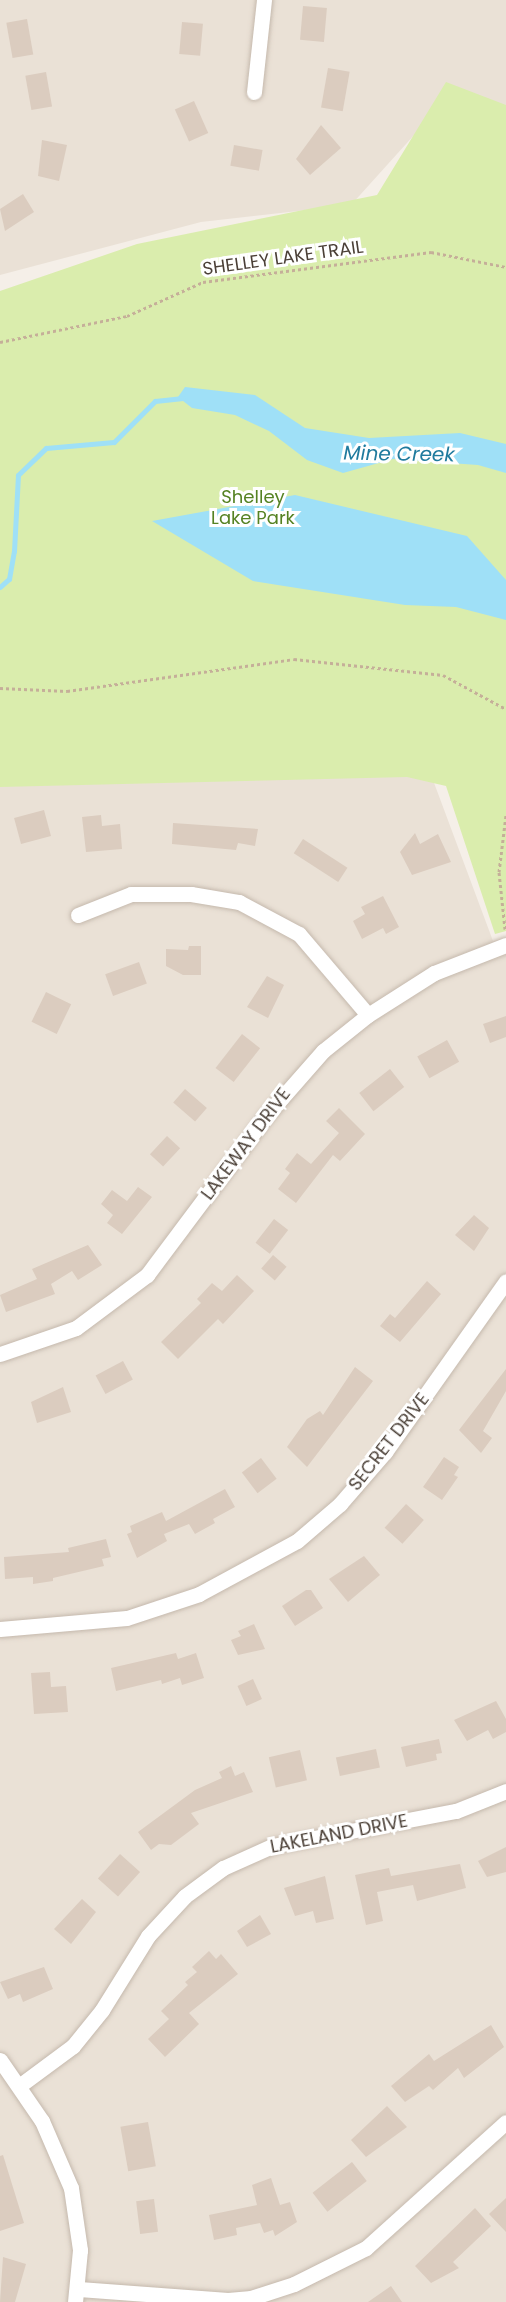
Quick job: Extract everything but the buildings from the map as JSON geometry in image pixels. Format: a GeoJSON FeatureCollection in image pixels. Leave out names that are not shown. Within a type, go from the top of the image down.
{"type":"FeatureCollection","features":[{"type":"Feature","properties":{"kind":"street"},"geometry":{"type":"LineString","coordinates":[[254,92],[264,0]]}},
{"type":"Feature","properties":{"kind":"street"},"geometry":{"type":"LineString","coordinates":[[78,915],[131,894],[191,894],[238,902],[299,934],[368,1015]]}},
{"type":"Feature","properties":{"kind":"street","name":"LAKEWAY DRIVE"},"geometry":{"type":"LineString","coordinates":[[0,1354],[76,1328],[147,1275],[297,1077],[368,1015],[434,973],[506,945]]}},
{"type":"Feature","properties":{"kind":"street","name":"SECRET DRIVE"},"geometry":{"type":"LineString","coordinates":[[0,1629],[128,1618],[208,1590],[297,1541],[340,1504],[386,1452],[506,1281]]}},
{"type":"Feature","properties":{"kind":"street","name":"LAKELAND DRIVE"},"geometry":{"type":"LineString","coordinates":[[19,2085],[73,2046],[102,2010],[148,1935],[185,1896],[224,1868],[272,1845],[435,1816],[506,1791]]}},
{"type":"Feature","properties":{"kind":"street"},"geometry":{"type":"LineString","coordinates":[[0,2060],[42,2121],[71,2188],[80,2250],[77,2295],[252,2300],[329,2270],[366,2248],[506,2122]]}},
{"type":"Feature","properties":{"kind":"path","name":"SHELLEY LAKE TRAIL"},"geometry":{"type":"LineString","coordinates":[[0,342],[127,316],[203,282],[431,252],[506,267]]}},
{"type":"Feature","properties":{"kind":"path"},"geometry":{"type":"LineString","coordinates":[[0,688],[67,691],[294,659],[443,675],[506,709]]}},
{"type":"Feature","properties":{"kind":"path"},"geometry":{"type":"LineString","coordinates":[[506,815],[499,872],[506,932]]}},
{"type":"Feature","properties":{"kind":"shaded area"},"geometry":{"type":"Polygon","coordinates":[[[0,0],[506,0],[506,109],[452,93],[351,205],[201,222],[0,275],[0,0]]]}},
{"type":"Feature","properties":{"kind":"shaded area"},"geometry":{"type":"Polygon","coordinates":[[[0,762],[427,764],[493,941],[506,938],[506,2302],[0,2302],[0,762]]]}},
{"type":"Feature","properties":{"kind":"green space","name":"Shelley Lake Park"},"geometry":{"type":"Polygon","coordinates":[[[446,82],[506,105],[506,931],[495,934],[446,786],[407,777],[0,787],[0,291],[137,244],[377,195],[446,82]]]}},
{"type":"Feature","properties":{"kind":"water"},"geometry":{"type":"Polygon","coordinates":[[[185,387],[255,395],[305,428],[369,438],[460,433],[506,444],[506,473],[478,465],[393,459],[343,473],[307,460],[269,431],[235,415],[192,408],[178,397],[185,387]]]}},
{"type":"Feature","properties":{"kind":"water"},"geometry":{"type":"Polygon","coordinates":[[[295,495],[467,536],[506,580],[506,620],[456,607],[405,605],[253,581],[152,521],[295,495]]]}},
{"type":"Feature","properties":{"kind":"waterway","name":"Mine Creek"},"geometry":{"type":"LineString","coordinates":[[0,587],[9,579],[14,551],[18,475],[46,448],[114,442],[155,401],[183,398]]}}]}
